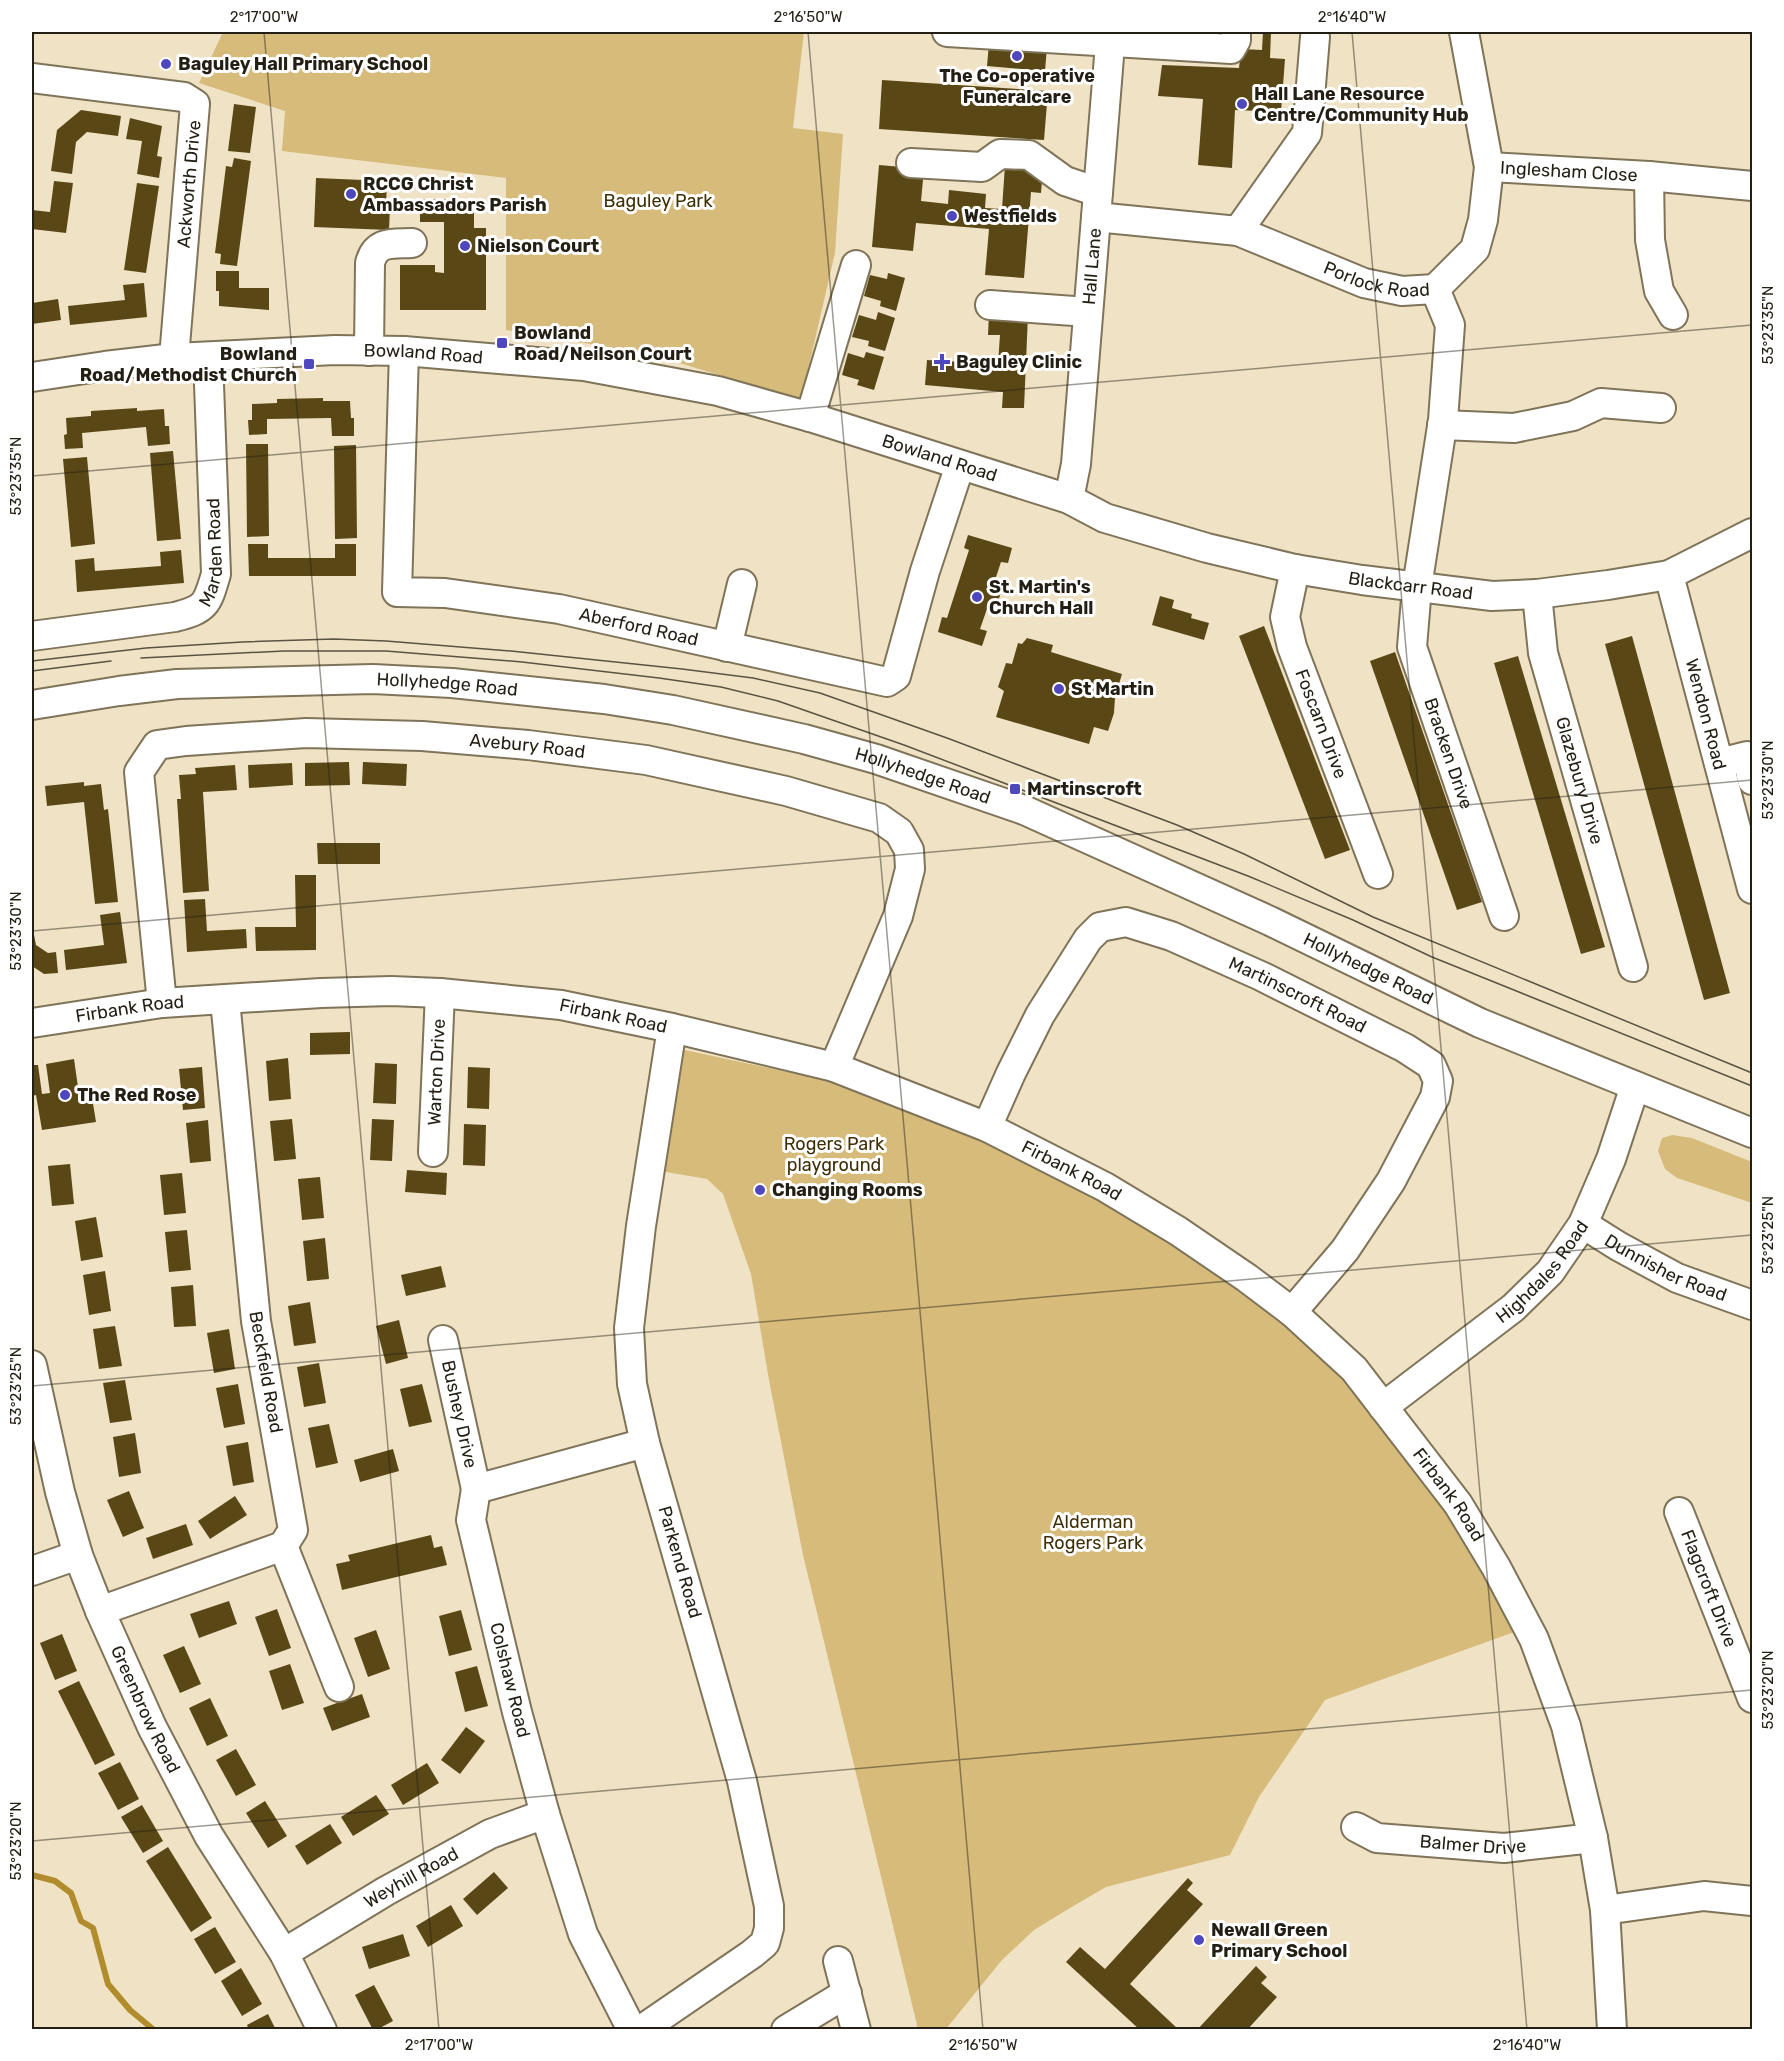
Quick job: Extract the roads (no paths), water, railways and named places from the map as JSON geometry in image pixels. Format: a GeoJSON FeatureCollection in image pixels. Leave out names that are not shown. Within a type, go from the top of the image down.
{"type":"FeatureCollection","features":[{"type":"Feature","properties":{"kind":"street"},"geometry":{"type":"LineString","coordinates":[[947,32],[1110,37],[1231,49],[1236,40],[1236,32]]}},
{"type":"Feature","properties":{"kind":"street"},"geometry":{"type":"LineString","coordinates":[[1435,289],[1475,249],[1483,220],[1489,167],[1464,32]]}},
{"type":"Feature","properties":{"kind":"street","name":"Hall Lane"},"geometry":{"type":"LineString","coordinates":[[1069,499],[1076,464],[1110,37]]}},
{"type":"Feature","properties":{"kind":"street"},"geometry":{"type":"LineString","coordinates":[[1238,231],[1307,133],[1315,37]]}},
{"type":"Feature","properties":{"kind":"street","name":"Ackworth Drive"},"geometry":{"type":"LineString","coordinates":[[32,78],[184,97],[195,104],[174,358]]}},
{"type":"Feature","properties":{"kind":"street","name":"Porlock Road"},"geometry":{"type":"LineString","coordinates":[[911,163],[982,167],[1000,154],[1029,155],[1097,205],[1238,231],[1364,284],[1402,291],[1435,289],[1449,325],[1442,425],[1417,587]]}},
{"type":"Feature","properties":{"kind":"street","name":"Inglesham Close"},"geometry":{"type":"LineString","coordinates":[[1489,167],[1649,176],[1752,186]]}},
{"type":"Feature","properties":{"kind":"street","name":"Inglesham Close"},"geometry":{"type":"LineString","coordinates":[[1649,176],[1650,240],[1659,291],[1674,315]]}},
{"type":"Feature","properties":{"kind":"street"},"geometry":{"type":"LineString","coordinates":[[369,351],[372,254],[387,244],[412,243]]}},
{"type":"Feature","properties":{"kind":"street"},"geometry":{"type":"LineString","coordinates":[[810,417],[856,265]]}},
{"type":"Feature","properties":{"kind":"street"},"geometry":{"type":"LineString","coordinates":[[990,305],[1088,312]]}},
{"type":"Feature","properties":{"kind":"street","name":"Bowland Road"},"geometry":{"type":"LineString","coordinates":[[32,377],[174,358],[335,350],[404,351],[586,366],[718,391],[810,417],[1069,499]]}},
{"type":"Feature","properties":{"kind":"street","name":"Aberford Road"},"geometry":{"type":"LineString","coordinates":[[404,351],[397,592],[445,593],[559,609],[882,682],[896,683],[925,571],[960,465]]}},
{"type":"Feature","properties":{"kind":"street","name":"Marden Road"},"geometry":{"type":"LineString","coordinates":[[32,636],[175,617],[196,611],[209,599],[216,574],[208,357]]}},
{"type":"Feature","properties":{"kind":"street"},"geometry":{"type":"LineString","coordinates":[[1442,425],[1514,428],[1573,416],[1601,403],[1661,408]]}},
{"type":"Feature","properties":{"kind":"street","name":"Blackcarr Road"},"geometry":{"type":"LineString","coordinates":[[1069,499],[1105,518],[1207,548],[1295,569],[1492,596],[1537,594],[1669,574],[1752,533]]}},
{"type":"Feature","properties":{"kind":"street","name":"Foscarn Drive"},"geometry":{"type":"LineString","coordinates":[[1295,569],[1285,617],[1292,647],[1378,874]]}},
{"type":"Feature","properties":{"kind":"street","name":"Wendon Road"},"geometry":{"type":"LineString","coordinates":[[1669,574],[1752,889]]}},
{"type":"Feature","properties":{"kind":"street"},"geometry":{"type":"LineString","coordinates":[[727,647],[742,584]]}},
{"type":"Feature","properties":{"kind":"street","name":"Bracken Drive"},"geometry":{"type":"LineString","coordinates":[[1417,587],[1412,647],[1504,916]]}},
{"type":"Feature","properties":{"kind":"street","name":"Glazebury Drive"},"geometry":{"type":"LineString","coordinates":[[1537,594],[1543,653],[1633,967]]}},
{"type":"Feature","properties":{"kind":"street","name":"Hollyhedge Road"},"geometry":{"type":"LineString","coordinates":[[32,705],[177,684],[373,679],[452,683],[604,699],[673,710],[804,739],[876,759],[1024,810],[1270,921],[1480,1023],[1752,1133]]}},
{"type":"Feature","properties":{"kind":"street","name":"Avebury Road"},"geometry":{"type":"LineString","coordinates":[[162,1003],[139,772],[157,745],[306,733],[422,736],[528,745],[646,760],[786,791],[879,818],[899,832],[909,850],[910,869],[898,916],[834,1067]]}},
{"type":"Feature","properties":{"kind":"street"},"geometry":{"type":"LineString","coordinates":[[1719,763],[1748,756],[1752,780]]}},
{"type":"Feature","properties":{"kind":"street","name":"Martinscroft Road"},"geometry":{"type":"LineString","coordinates":[[987,1127],[1040,1015],[1088,939],[1101,927],[1126,922],[1171,936],[1261,976],[1404,1048],[1431,1065],[1438,1081],[1436,1097],[1378,1201],[1345,1250],[1292,1312]]}},
{"type":"Feature","properties":{"kind":"street","name":"Firbank Road"},"geometry":{"type":"LineString","coordinates":[[32,1023],[162,1003],[321,993],[391,991],[440,993],[561,1005],[672,1028],[834,1067],[987,1127],[1105,1187],[1151,1215],[1247,1278],[1292,1312],[1354,1369],[1458,1504],[1496,1567],[1534,1639],[1566,1726],[1593,1838],[1605,1910],[1612,2030]]}},
{"type":"Feature","properties":{"kind":"street","name":"Warton Drive"},"geometry":{"type":"LineString","coordinates":[[433,1152],[440,993]]}},
{"type":"Feature","properties":{"kind":"street","name":"Beckfield Road"},"geometry":{"type":"LineString","coordinates":[[225,1000],[256,1321],[293,1530],[283,1546]]}},
{"type":"Feature","properties":{"kind":"street","name":"Parkend Road"},"geometry":{"type":"LineString","coordinates":[[641,2030],[752,1954],[765,1943],[769,1928],[769,1906],[742,1781],[645,1443],[632,1384],[629,1328],[641,1226],[672,1028]]}},
{"type":"Feature","properties":{"kind":"street","name":"Highdales Road"},"geometry":{"type":"LineString","coordinates":[[1383,1407],[1514,1308],[1550,1272],[1583,1224],[1611,1158],[1635,1086]]}},
{"type":"Feature","properties":{"kind":"street","name":"Dunnisher Road"},"geometry":{"type":"LineString","coordinates":[[1583,1224],[1677,1278],[1752,1305]]}},
{"type":"Feature","properties":{"kind":"street","name":"Bushey Drive"},"geometry":{"type":"LineString","coordinates":[[443,1340],[476,1489]]}},
{"type":"Feature","properties":{"kind":"street","name":"Greenbrow Road"},"geometry":{"type":"LineString","coordinates":[[33,1380],[78,1555],[152,1728],[209,1836],[284,1953],[322,2030]]}},
{"type":"Feature","properties":{"kind":"street"},"geometry":{"type":"LineString","coordinates":[[476,1489],[645,1443]]}},
{"type":"Feature","properties":{"kind":"street","name":"Colshaw Road"},"geometry":{"type":"LineString","coordinates":[[476,1489],[471,1520],[517,1712],[545,1814],[583,1935],[632,2030]]}},
{"type":"Feature","properties":{"kind":"street","name":"Flagcroft Drive"},"geometry":{"type":"LineString","coordinates":[[1679,1512],[1752,1698]]}},
{"type":"Feature","properties":{"kind":"street"},"geometry":{"type":"LineString","coordinates":[[100,1611],[283,1546],[339,1687]]}},
{"type":"Feature","properties":{"kind":"street"},"geometry":{"type":"LineString","coordinates":[[32,1570],[78,1555]]}},
{"type":"Feature","properties":{"kind":"street","name":"Weyhill Road"},"geometry":{"type":"LineString","coordinates":[[284,1953],[386,1891],[490,1834],[545,1814]]}},
{"type":"Feature","properties":{"kind":"street","name":"Balmer Drive"},"geometry":{"type":"LineString","coordinates":[[1356,1827],[1377,1838],[1504,1848],[1593,1838]]}},
{"type":"Feature","properties":{"kind":"street"},"geometry":{"type":"LineString","coordinates":[[1605,1910],[1704,1896],[1752,1901]]}},
{"type":"Feature","properties":{"kind":"street"},"geometry":{"type":"LineString","coordinates":[[838,1961],[856,2030]]}},
{"type":"Feature","properties":{"kind":"street"},"geometry":{"type":"LineString","coordinates":[[786,2030],[847,1993]]}},
{"type":"Feature","properties":{"kind":"waterway"},"geometry":{"type":"LineString","coordinates":[[32,1875],[55,1881],[71,1893],[81,1921],[93,1928],[108,1984],[130,2010],[154,2030]]}},
{"type":"Feature","properties":{"kind":"tram line"},"geometry":{"type":"LineString","coordinates":[[32,661],[146,648],[242,642],[334,639],[386,641],[511,651],[682,669],[753,678],[820,693],[947,738],[1177,825],[1244,854],[1373,917],[1752,1073]]}},
{"type":"Feature","properties":{"kind":"tram line"},"geometry":{"type":"LineString","coordinates":[[141,658],[284,651],[386,651],[522,662],[659,678],[721,687],[778,701],[904,745],[1248,876],[1353,920],[1432,957],[1752,1086]]}},
{"type":"Feature","properties":{"kind":"tram line"},"geometry":{"type":"LineString","coordinates":[[32,671],[111,661]]}},
{"type":"Feature","properties":{"kind":"place","name":"The Co-operative Funeralcare"},"geometry":{"type":"Point","coordinates":[1017,56]}},
{"type":"Feature","properties":{"kind":"place","name":"Baguley Hall Primary School"},"geometry":{"type":"Point","coordinates":[166,64]}},
{"type":"Feature","properties":{"kind":"place","name":"Hall Lane Resource Centre/Community Hub"},"geometry":{"type":"Point","coordinates":[1242,104]}},
{"type":"Feature","properties":{"kind":"place","name":"RCCG Christ Ambassadors Parish"},"geometry":{"type":"Point","coordinates":[351,194]}},
{"type":"Feature","properties":{"kind":"place","name":"Westfields"},"geometry":{"type":"Point","coordinates":[952,216]}},
{"type":"Feature","properties":{"kind":"place","name":"Nielson Court"},"geometry":{"type":"Point","coordinates":[465,246]}},
{"type":"Feature","properties":{"kind":"place","name":"Bowland Road/Neilson Court"},"geometry":{"type":"Point","coordinates":[502,343]}},
{"type":"Feature","properties":{"kind":"place","name":"Baguley Clinic"},"geometry":{"type":"Point","coordinates":[942,362]}},
{"type":"Feature","properties":{"kind":"place","name":"Bowland Road/Methodist Church"},"geometry":{"type":"Point","coordinates":[309,364]}},
{"type":"Feature","properties":{"kind":"place","name":"St. Martin's Church Hall"},"geometry":{"type":"Point","coordinates":[977,597]}},
{"type":"Feature","properties":{"kind":"place","name":"St Martin"},"geometry":{"type":"Point","coordinates":[1059,689]}},
{"type":"Feature","properties":{"kind":"place","name":"Martinscroft"},"geometry":{"type":"Point","coordinates":[1015,789]}},
{"type":"Feature","properties":{"kind":"place","name":"The Red Rose"},"geometry":{"type":"Point","coordinates":[65,1095]}},
{"type":"Feature","properties":{"kind":"place","name":"Changing Rooms"},"geometry":{"type":"Point","coordinates":[760,1190]}},
{"type":"Feature","properties":{"kind":"place","name":"Newall Green Primary School"},"geometry":{"type":"Point","coordinates":[1199,1940]}},
{"type":"Feature","properties":{"kind":"park label","name":"Baguley Park"},"geometry":{"type":"Point","coordinates":[658,201]}},
{"type":"Feature","properties":{"kind":"park label","name":"Rogers Park playground"},"geometry":{"type":"Point","coordinates":[834,1154]}},
{"type":"Feature","properties":{"kind":"park label","name":"Alderman Rogers Park"},"geometry":{"type":"Point","coordinates":[1093,1532]}}]}
